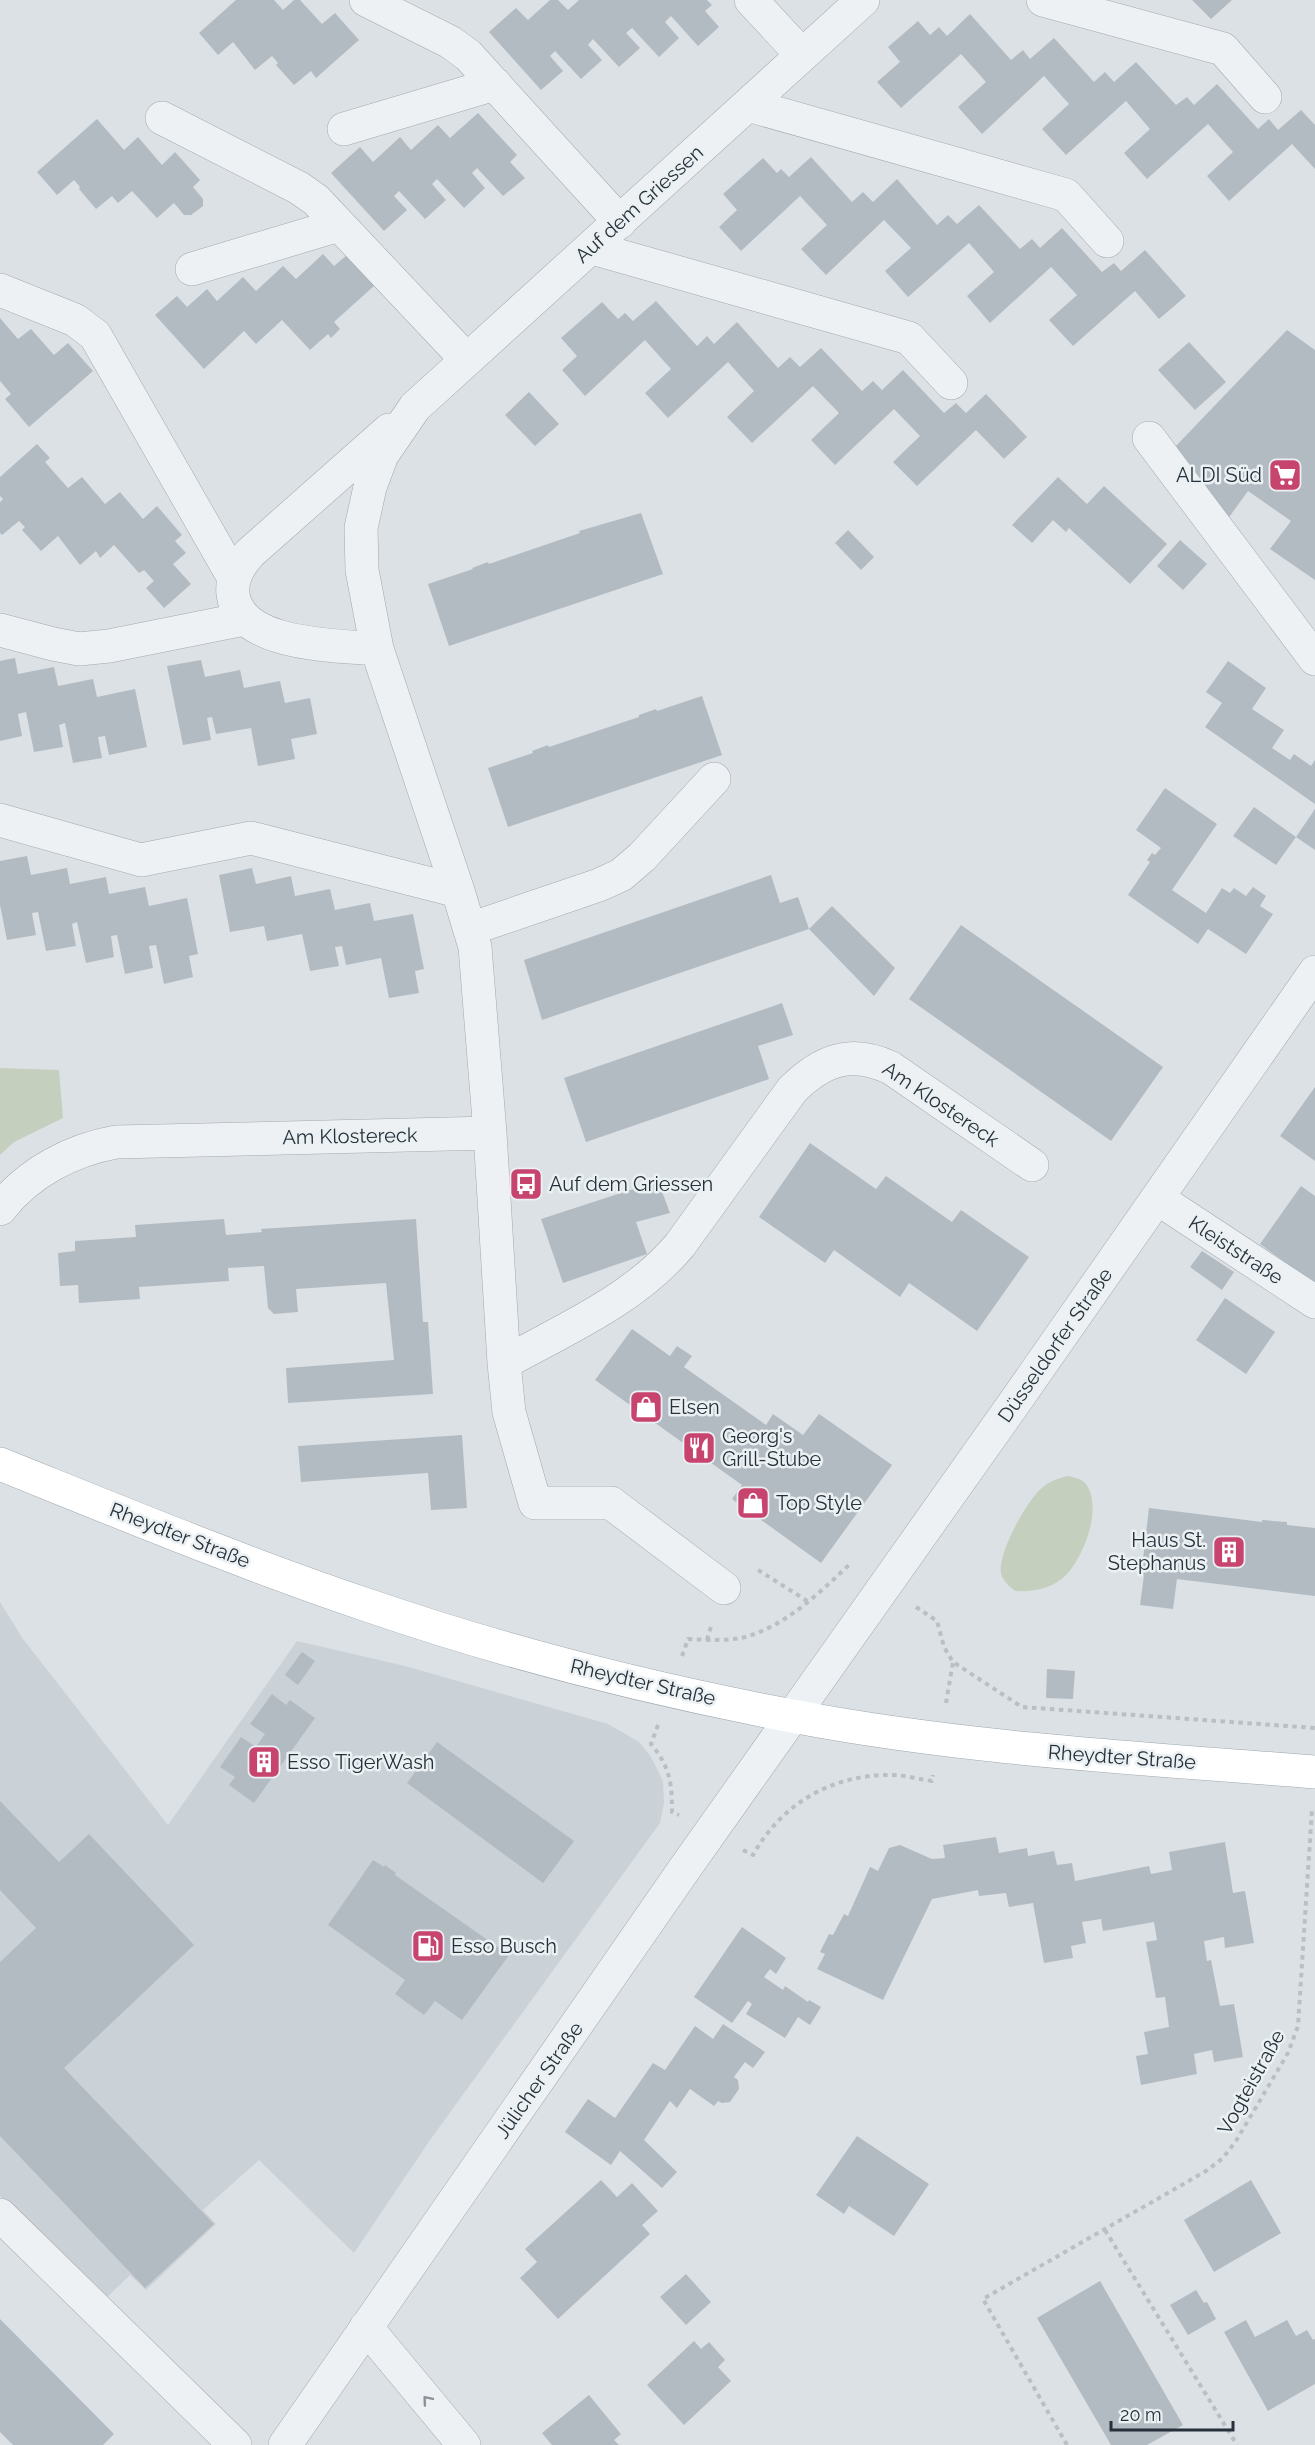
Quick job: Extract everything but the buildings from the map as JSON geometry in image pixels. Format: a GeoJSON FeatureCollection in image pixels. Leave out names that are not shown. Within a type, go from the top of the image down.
{"type":"FeatureCollection","features":[{"type":"Feature","properties":{"kind":"main road","name":"Rheydter Straße"},"geometry":{"type":"LineString","coordinates":[[0,1464],[218,1551],[413,1621],[669,1690],[793,1716],[1009,1747],[1315,1772]]}},
{"type":"Feature","properties":{"kind":"street"},"geometry":{"type":"LineString","coordinates":[[366,0],[460,48],[620,222]]}},
{"type":"Feature","properties":{"kind":"street"},"geometry":{"type":"LineString","coordinates":[[751,0],[802,55]]}},
{"type":"Feature","properties":{"kind":"street","name":"Auf dem Griessen"},"geometry":{"type":"LineString","coordinates":[[234,578],[239,566],[250,553],[620,222],[862,0]]}},
{"type":"Feature","properties":{"kind":"street"},"geometry":{"type":"LineString","coordinates":[[1043,0],[1223,49],[1265,97]]}},
{"type":"Feature","properties":{"kind":"street"},"geometry":{"type":"LineString","coordinates":[[344,129],[495,84]]}},
{"type":"Feature","properties":{"kind":"street"},"geometry":{"type":"LineString","coordinates":[[748,105],[1066,195],[1107,241]]}},
{"type":"Feature","properties":{"kind":"street"},"geometry":{"type":"LineString","coordinates":[[162,118],[299,188],[316,200],[466,359]]}},
{"type":"Feature","properties":{"kind":"street"},"geometry":{"type":"LineString","coordinates":[[192,269],[339,225]]}},
{"type":"Feature","properties":{"kind":"street"},"geometry":{"type":"LineString","coordinates":[[591,248],[909,339],[951,383]]}},
{"type":"Feature","properties":{"kind":"street"},"geometry":{"type":"LineString","coordinates":[[0,290],[75,320],[95,335],[234,578],[234,601],[244,620],[267,633],[285,638],[377,650]]}},
{"type":"Feature","properties":{"kind":"street","name":"Auf dem Griessen"},"geometry":{"type":"LineString","coordinates":[[415,407],[382,455],[370,488],[363,514],[362,570],[377,650],[470,929],[478,966],[490,1133]]}},
{"type":"Feature","properties":{"kind":"street"},"geometry":{"type":"LineString","coordinates":[[1149,438],[1315,659]]}},
{"type":"Feature","properties":{"kind":"street"},"geometry":{"type":"LineString","coordinates":[[0,630],[79,649],[109,646],[244,620]]}},
{"type":"Feature","properties":{"kind":"street"},"geometry":{"type":"LineString","coordinates":[[470,929],[599,885],[621,875],[642,857],[714,779]]}},
{"type":"Feature","properties":{"kind":"street"},"geometry":{"type":"LineString","coordinates":[[0,820],[141,860],[251,838],[458,891]]}},
{"type":"Feature","properties":{"kind":"street","name":"Düsseldorfer Straße"},"geometry":{"type":"LineString","coordinates":[[793,1716],[1315,972]]}},
{"type":"Feature","properties":{"kind":"street","name":"Am Klostereck"},"geometry":{"type":"LineString","coordinates":[[504,1362],[622,1296],[660,1266],[680,1245],[792,1090],[814,1070],[827,1064],[852,1058],[877,1061],[891,1068],[1032,1166]]}},
{"type":"Feature","properties":{"kind":"street"},"geometry":{"type":"LineString","coordinates":[[490,1133],[509,1412],[535,1503],[611,1503],[724,1588]]}},
{"type":"Feature","properties":{"kind":"street","name":"Am Klostereck"},"geometry":{"type":"LineString","coordinates":[[0,1209],[18,1189],[49,1167],[81,1150],[116,1142],[490,1133]]}},
{"type":"Feature","properties":{"kind":"street","name":"Kleiststraße"},"geometry":{"type":"LineString","coordinates":[[1157,1198],[1315,1302]]}},
{"type":"Feature","properties":{"kind":"street","name":"Jülicher Straße"},"geometry":{"type":"LineString","coordinates":[[285,2445],[793,1716]]}},
{"type":"Feature","properties":{"kind":"street"},"geometry":{"type":"LineString","coordinates":[[0,2215],[235,2445]]}},
{"type":"Feature","properties":{"kind":"street"},"geometry":{"type":"LineString","coordinates":[[366,2327],[464,2445]]}},
{"type":"Feature","properties":{"kind":"path"},"geometry":{"type":"LineString","coordinates":[[724,1588],[753,1566],[809,1602]]}},
{"type":"Feature","properties":{"kind":"path"},"geometry":{"type":"LineString","coordinates":[[885,1587],[938,1621],[944,1647],[953,1662],[1022,1707],[1315,1728]]}},
{"type":"Feature","properties":{"kind":"path","name":"Vogteistraße"},"geometry":{"type":"LineString","coordinates":[[1067,2445],[983,2299],[1206,2171],[1223,2158],[1236,2141],[1292,2045],[1298,2026],[1315,1772]]}},
{"type":"Feature","properties":{"kind":"path"},"geometry":{"type":"LineString","coordinates":[[1105,2230],[1237,2445]]}},
{"type":"Feature","properties":{"kind":"shaded area"},"geometry":{"type":"Polygon","coordinates":[[[0,1602],[23,1639],[168,1825],[297,1641],[405,1666],[608,1724],[639,1742],[651,1757],[663,1781],[664,1803],[660,1823],[430,2140],[354,2253],[259,2160],[203,2210],[216,2224],[146,2290],[130,2275],[105,2299],[0,2196],[0,1602]]]}},
{"type":"Feature","properties":{"kind":"green space"},"geometry":{"type":"Polygon","coordinates":[[[0,1068],[59,1070],[63,1118],[14,1142],[0,1155],[0,1068]]]}},
{"type":"Feature","properties":{"kind":"green space"},"geometry":{"type":"Polygon","coordinates":[[[1068,1476],[1084,1482],[1092,1497],[1092,1521],[1085,1545],[1067,1574],[1056,1583],[1036,1590],[1015,1591],[1001,1573],[1001,1564],[1009,1540],[1022,1514],[1037,1493],[1049,1483],[1068,1476]]]}},
{"type":"Feature","properties":{"kind":"place","name":"ALDI Süd"},"geometry":{"type":"Point","coordinates":[1285,475]}},
{"type":"Feature","properties":{"kind":"place","name":"Auf dem Griessen"},"geometry":{"type":"Point","coordinates":[526,1184]}},
{"type":"Feature","properties":{"kind":"place","name":"Elsen"},"geometry":{"type":"Point","coordinates":[646,1407]}},
{"type":"Feature","properties":{"kind":"place","name":"Georg's Grill-Stube"},"geometry":{"type":"Point","coordinates":[699,1448]}},
{"type":"Feature","properties":{"kind":"place","name":"Top Style"},"geometry":{"type":"Point","coordinates":[753,1503]}},
{"type":"Feature","properties":{"kind":"place","name":"Haus St. Stephanus"},"geometry":{"type":"Point","coordinates":[1229,1552]}},
{"type":"Feature","properties":{"kind":"place","name":"Esso TigerWash"},"geometry":{"type":"Point","coordinates":[264,1762]}},
{"type":"Feature","properties":{"kind":"place","name":"Esso Busch"},"geometry":{"type":"Point","coordinates":[428,1946]}}]}
